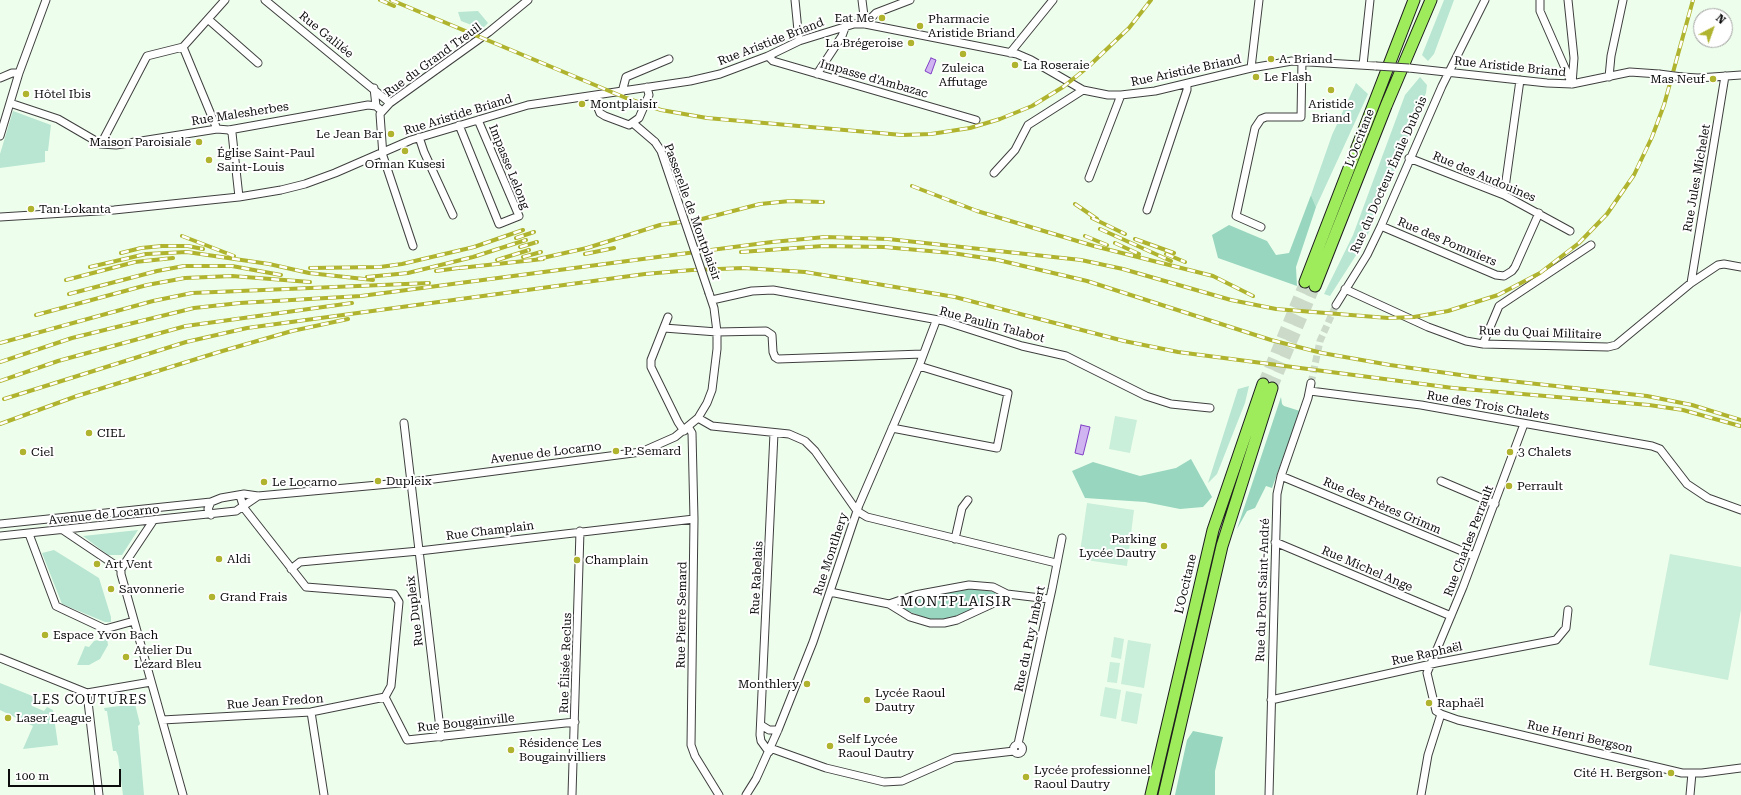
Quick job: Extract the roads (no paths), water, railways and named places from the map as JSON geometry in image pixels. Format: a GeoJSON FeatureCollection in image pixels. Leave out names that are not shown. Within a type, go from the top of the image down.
{"type":"FeatureCollection","features":[{"type":"Feature","properties":{"kind":"highway","name":"L'Occitane"},"geometry":{"type":"LineString","coordinates":[[1414,0],[1310,284],[1431,0]]}},
{"type":"Feature","properties":{"kind":"highway","name":"L'Occitane"},"geometry":{"type":"LineString","coordinates":[[1151,795],[1213,530],[1227,484],[1268,386],[1222,546],[1164,795]]}},
{"type":"Feature","properties":{"kind":"highway"},"geometry":{"type":"LineString","coordinates":[[1169,795],[1174,755]]}},
{"type":"Feature","properties":{"kind":"street"},"geometry":{"type":"LineString","coordinates":[[0,136],[19,73],[46,0]]}},
{"type":"Feature","properties":{"kind":"street"},"geometry":{"type":"LineString","coordinates":[[10,103],[58,119],[101,144],[147,56],[184,47],[225,0]]}},
{"type":"Feature","properties":{"kind":"street","name":"Rue Galilée"},"geometry":{"type":"LineString","coordinates":[[265,0],[374,88],[390,103]]}},
{"type":"Feature","properties":{"kind":"street","name":"Rue du Grand Treuil"},"geometry":{"type":"LineString","coordinates":[[413,246],[383,151],[379,118],[382,111],[390,103],[490,32],[528,0]]}},
{"type":"Feature","properties":{"kind":"street"},"geometry":{"type":"LineString","coordinates":[[795,0],[799,41]]}},
{"type":"Feature","properties":{"kind":"street"},"geometry":{"type":"LineString","coordinates":[[862,0],[865,24]]}},
{"type":"Feature","properties":{"kind":"street"},"geometry":{"type":"LineString","coordinates":[[865,24],[876,13],[910,0]]}},
{"type":"Feature","properties":{"kind":"street"},"geometry":{"type":"LineString","coordinates":[[1010,52],[1053,0]]}},
{"type":"Feature","properties":{"kind":"street"},"geometry":{"type":"LineString","coordinates":[[1251,68],[1259,0]]}},
{"type":"Feature","properties":{"kind":"street"},"geometry":{"type":"LineString","coordinates":[[1363,65],[1370,0]]}},
{"type":"Feature","properties":{"kind":"street","name":"Rue du Docteur Émile Dubois"},"geometry":{"type":"LineString","coordinates":[[1336,306],[1381,226],[1409,158],[1449,72],[1485,0]]}},
{"type":"Feature","properties":{"kind":"street"},"geometry":{"type":"LineString","coordinates":[[1540,0],[1540,11],[1572,84]]}},
{"type":"Feature","properties":{"kind":"street"},"geometry":{"type":"LineString","coordinates":[[1568,0],[1574,58],[1572,84]]}},
{"type":"Feature","properties":{"kind":"street"},"geometry":{"type":"LineString","coordinates":[[1609,77],[1611,56],[1623,0]]}},
{"type":"Feature","properties":{"kind":"street"},"geometry":{"type":"LineString","coordinates":[[209,20],[258,64]]}},
{"type":"Feature","properties":{"kind":"street","name":"Rue Aristide Briand"},"geometry":{"type":"LineString","coordinates":[[0,217],[114,210],[239,197],[305,184],[419,137],[459,125],[528,105],[622,92],[690,81],[720,74],[768,56],[799,41],[846,25],[865,24],[1010,52],[1031,60],[1083,90],[1122,95],[1140,94],[1251,68],[1302,60],[1410,68],[1572,84],[1630,72],[1682,77],[1741,75]]}},
{"type":"Feature","properties":{"kind":"street"},"geometry":{"type":"LineString","coordinates":[[817,74],[842,36],[846,25]]}},
{"type":"Feature","properties":{"kind":"street"},"geometry":{"type":"LineString","coordinates":[[184,47],[217,129]]}},
{"type":"Feature","properties":{"kind":"street","name":"Impasse d'Ambazac"},"geometry":{"type":"LineString","coordinates":[[768,56],[773,61],[976,120]]}},
{"type":"Feature","properties":{"kind":"street"},"geometry":{"type":"LineString","coordinates":[[622,92],[626,77],[669,59]]}},
{"type":"Feature","properties":{"kind":"street"},"geometry":{"type":"LineString","coordinates":[[1261,227],[1236,216],[1255,128],[1261,119],[1266,117],[1301,118],[1302,60]]}},
{"type":"Feature","properties":{"kind":"street"},"geometry":{"type":"LineString","coordinates":[[0,78],[12,73],[19,73]]}},
{"type":"Feature","properties":{"kind":"street","name":"Rue Jules Michelet"},"geometry":{"type":"LineString","coordinates":[[1691,283],[1725,76]]}},
{"type":"Feature","properties":{"kind":"street"},"geometry":{"type":"LineString","coordinates":[[1504,195],[1520,80]]}},
{"type":"Feature","properties":{"kind":"street"},"geometry":{"type":"LineString","coordinates":[[1147,210],[1187,90],[1187,84]]}},
{"type":"Feature","properties":{"kind":"street"},"geometry":{"type":"LineString","coordinates":[[593,96],[597,108],[605,116],[625,125],[634,124],[639,118],[649,95],[647,87]]}},
{"type":"Feature","properties":{"kind":"street"},"geometry":{"type":"LineString","coordinates":[[374,88],[376,106],[382,111]]}},
{"type":"Feature","properties":{"kind":"street"},"geometry":{"type":"LineString","coordinates":[[994,172],[1015,150],[1028,125],[1083,90]]}},
{"type":"Feature","properties":{"kind":"street"},"geometry":{"type":"LineString","coordinates":[[1089,178],[1122,95]]}},
{"type":"Feature","properties":{"kind":"street","name":"Rue Malesherbes"},"geometry":{"type":"LineString","coordinates":[[101,144],[116,145],[217,129],[229,130],[368,105],[376,106]]}},
{"type":"Feature","properties":{"kind":"street","name":"Impasse Lelong"},"geometry":{"type":"LineString","coordinates":[[459,125],[499,224],[519,216],[478,120]]}},
{"type":"Feature","properties":{"kind":"street","name":"Passerelle de Montplaisir"},"geometry":{"type":"LineString","coordinates":[[634,124],[655,142],[661,151],[709,293]]}},
{"type":"Feature","properties":{"kind":"street"},"geometry":{"type":"LineString","coordinates":[[229,130],[232,132],[239,197]]}},
{"type":"Feature","properties":{"kind":"street"},"geometry":{"type":"LineString","coordinates":[[419,137],[424,152],[453,215]]}},
{"type":"Feature","properties":{"kind":"street","name":"Rue des Audouines"},"geometry":{"type":"LineString","coordinates":[[1409,158],[1504,195],[1570,230]]}},
{"type":"Feature","properties":{"kind":"street","name":"Rue des Pommiers"},"geometry":{"type":"LineString","coordinates":[[1381,226],[1496,275],[1504,276],[1512,272],[1515,267],[1539,213]]}},
{"type":"Feature","properties":{"kind":"street"},"geometry":{"type":"LineString","coordinates":[[1483,344],[1499,306],[1591,245]]}},
{"type":"Feature","properties":{"kind":"street","name":"Rue du Quai Militaire"},"geometry":{"type":"LineString","coordinates":[[1345,290],[1440,333],[1483,344],[1608,347],[1616,345],[1691,283],[1718,265],[1724,264],[1741,268]]}},
{"type":"Feature","properties":{"kind":"street","name":"Rue Paulin Talabot"},"geometry":{"type":"LineString","coordinates":[[712,300],[752,291],[773,290],[936,321],[944,321],[1022,346],[1066,356],[1146,396],[1171,404],[1210,408]]}},
{"type":"Feature","properties":{"kind":"street","name":"Avenue de Locarno"},"geometry":{"type":"LineString","coordinates":[[0,524],[211,502],[221,498],[240,496],[244,494],[258,496],[410,482],[641,452],[675,437],[686,429],[698,418],[707,403],[712,390],[717,349],[717,332],[712,300],[709,293]]}},
{"type":"Feature","properties":{"kind":"street"},"geometry":{"type":"LineString","coordinates":[[668,317],[651,360],[651,367],[678,422],[686,429]]}},
{"type":"Feature","properties":{"kind":"street","name":"Rue Montlhery"},"geometry":{"type":"LineString","coordinates":[[746,795],[756,779],[778,730],[813,642],[857,511],[919,366],[936,321]]}},
{"type":"Feature","properties":{"kind":"street"},"geometry":{"type":"LineString","coordinates":[[664,328],[717,332],[769,332],[773,338],[773,352],[775,357],[778,359],[923,354]]}},
{"type":"Feature","properties":{"kind":"street"},"geometry":{"type":"LineString","coordinates":[[892,428],[997,448],[1008,393],[919,366]]}},
{"type":"Feature","properties":{"kind":"street","name":"Rue du Pont Saint-André"},"geometry":{"type":"LineString","coordinates":[[1269,795],[1277,494],[1281,476],[1310,391],[1311,383]]}},
{"type":"Feature","properties":{"kind":"street","name":"Rue des Trois Chalets"},"geometry":{"type":"LineString","coordinates":[[1310,391],[1421,405],[1660,449],[1687,484],[1708,498],[1741,510]]}},
{"type":"Feature","properties":{"kind":"street"},"geometry":{"type":"LineString","coordinates":[[698,418],[712,426],[789,434],[805,441],[815,451],[857,511],[866,517],[1056,563]]}},
{"type":"Feature","properties":{"kind":"street","name":"Rue Dupleix"},"geometry":{"type":"LineString","coordinates":[[404,423],[441,737]]}},
{"type":"Feature","properties":{"kind":"street","name":"Rue Charles Perrault"},"geometry":{"type":"LineString","coordinates":[[1441,714],[1436,710],[1427,673],[1432,664],[1495,504],[1524,424]]}},
{"type":"Feature","properties":{"kind":"street","name":"Rue Pierre Semard"},"geometry":{"type":"LineString","coordinates":[[686,429],[692,433],[694,519],[691,745],[694,756],[719,795]]}},
{"type":"Feature","properties":{"kind":"street","name":"Rue Rabelais"},"geometry":{"type":"LineString","coordinates":[[769,750],[761,741],[761,725],[774,433]]}},
{"type":"Feature","properties":{"kind":"street","name":"Rue des Frères Grimm"},"geometry":{"type":"LineString","coordinates":[[1281,476],[1474,556]]}},
{"type":"Feature","properties":{"kind":"street"},"geometry":{"type":"LineString","coordinates":[[1441,481],[1495,504]]}},
{"type":"Feature","properties":{"kind":"street"},"geometry":{"type":"LineString","coordinates":[[240,496],[244,508],[306,586],[394,594],[399,602],[391,686],[385,697]]}},
{"type":"Feature","properties":{"kind":"street"},"geometry":{"type":"LineString","coordinates":[[244,508],[258,496]]}},
{"type":"Feature","properties":{"kind":"street"},"geometry":{"type":"LineString","coordinates":[[955,539],[962,508],[968,500]]}},
{"type":"Feature","properties":{"kind":"street"},"geometry":{"type":"LineString","coordinates":[[211,502],[208,509],[211,515]]}},
{"type":"Feature","properties":{"kind":"street","name":"Avenue de Locarno"},"geometry":{"type":"LineString","coordinates":[[0,536],[211,515],[236,511],[244,508]]}},
{"type":"Feature","properties":{"kind":"street","name":"Rue Champlain"},"geometry":{"type":"LineString","coordinates":[[291,568],[300,562],[419,551],[580,531],[694,519]]}},
{"type":"Feature","properties":{"kind":"street"},"geometry":{"type":"LineString","coordinates":[[152,521],[121,569],[121,574],[184,795]]}},
{"type":"Feature","properties":{"kind":"street"},"geometry":{"type":"LineString","coordinates":[[63,530],[121,569]]}},
{"type":"Feature","properties":{"kind":"street","name":"Rue Élisée Reclus"},"geometry":{"type":"LineString","coordinates":[[572,795],[580,531]]}},
{"type":"Feature","properties":{"kind":"street"},"geometry":{"type":"LineString","coordinates":[[29,534],[56,606],[105,629],[134,620]]}},
{"type":"Feature","properties":{"kind":"street","name":"Rue du Puy Imbert"},"geometry":{"type":"LineString","coordinates":[[769,750],[826,768],[884,782],[902,780],[954,758],[1014,751],[1014,746],[1018,744],[1062,538]]}},
{"type":"Feature","properties":{"kind":"street","name":"Rue Michel Ange"},"geometry":{"type":"LineString","coordinates":[[1275,542],[1451,616]]}},
{"type":"Feature","properties":{"kind":"street"},"geometry":{"type":"LineString","coordinates":[[889,604],[915,596],[969,584],[993,587],[1007,594],[1049,599]]}},
{"type":"Feature","properties":{"kind":"street"},"geometry":{"type":"LineString","coordinates":[[830,592],[889,604],[910,617],[930,623],[944,623],[957,620],[994,603],[1007,594]]}},
{"type":"Feature","properties":{"kind":"street","name":"Rue Raphaël"},"geometry":{"type":"LineString","coordinates":[[1271,700],[1432,664],[1556,640],[1566,628],[1568,610]]}},
{"type":"Feature","properties":{"kind":"street"},"geometry":{"type":"LineString","coordinates":[[0,658],[87,694],[151,682]]}},
{"type":"Feature","properties":{"kind":"street"},"geometry":{"type":"LineString","coordinates":[[87,694],[99,795]]}},
{"type":"Feature","properties":{"kind":"street","name":"Rue Bougainville"},"geometry":{"type":"LineString","coordinates":[[385,697],[407,740],[575,722]]}},
{"type":"Feature","properties":{"kind":"street","name":"Rue Jean Fredon"},"geometry":{"type":"LineString","coordinates":[[162,720],[311,712],[385,697]]}},
{"type":"Feature","properties":{"kind":"street"},"geometry":{"type":"LineString","coordinates":[[311,712],[324,795]]}},
{"type":"Feature","properties":{"kind":"street"},"geometry":{"type":"LineString","coordinates":[[1421,795],[1428,755],[1441,714]]}},
{"type":"Feature","properties":{"kind":"street","name":"Rue Henri Bergson"},"geometry":{"type":"LineString","coordinates":[[1441,714],[1458,720],[1682,773],[1741,768]]}},
{"type":"Feature","properties":{"kind":"street"},"geometry":{"type":"LineString","coordinates":[[761,725],[769,730],[778,730]]}},
{"type":"Feature","properties":{"kind":"street"},"geometry":{"type":"LineString","coordinates":[[1690,795],[1692,773]]}},
{"type":"Feature","properties":{"kind":"tunnel"},"geometry":{"type":"LineString","coordinates":[[1263,384],[1305,282]]}},
{"type":"Feature","properties":{"kind":"tunnel"},"geometry":{"type":"LineString","coordinates":[[1272,388],[1315,286]]}},
{"type":"Feature","properties":{"kind":"tunnel"},"geometry":{"type":"LineString","coordinates":[[1311,383],[1320,341],[1336,305]]}},
{"type":"Feature","properties":{"kind":"railway"},"geometry":{"type":"LineString","coordinates":[[380,0],[394,6]]}},
{"type":"Feature","properties":{"kind":"railway"},"geometry":{"type":"LineString","coordinates":[[391,0],[626,98],[661,110],[707,118],[902,135],[931,134],[970,128],[1000,119],[1032,106],[1063,87],[1088,67],[1129,28],[1151,0]]}},
{"type":"Feature","properties":{"kind":"railway"},"geometry":{"type":"LineString","coordinates":[[0,362],[72,338],[194,308],[240,303],[361,296],[772,242],[825,237],[888,239],[1081,260],[1123,269],[1231,300],[1276,309],[1388,318],[1414,317],[1448,311],[1498,295],[1540,273],[1579,243],[1607,214],[1634,175],[1652,137],[1664,105],[1693,0]]}},
{"type":"Feature","properties":{"kind":"railway"},"geometry":{"type":"LineString","coordinates":[[912,186],[977,211],[1094,246],[1213,276],[1253,296]]}},
{"type":"Feature","properties":{"kind":"railway"},"geometry":{"type":"LineString","coordinates":[[538,259],[587,248],[660,225],[702,219],[760,204],[790,201],[823,202]]}},
{"type":"Feature","properties":{"kind":"railway"},"geometry":{"type":"LineString","coordinates":[[1075,204],[1097,219]]}},
{"type":"Feature","properties":{"kind":"railway"},"geometry":{"type":"LineString","coordinates":[[1092,218],[1125,234]]}},
{"type":"Feature","properties":{"kind":"railway"},"geometry":{"type":"LineString","coordinates":[[1100,229],[1171,261]]}},
{"type":"Feature","properties":{"kind":"railway"},"geometry":{"type":"LineString","coordinates":[[310,268],[380,267],[402,264],[474,247],[523,230]]}},
{"type":"Feature","properties":{"kind":"railway"},"geometry":{"type":"LineString","coordinates":[[516,238],[534,232]]}},
{"type":"Feature","properties":{"kind":"railway"},"geometry":{"type":"LineString","coordinates":[[182,236],[234,256]]}},
{"type":"Feature","properties":{"kind":"railway"},"geometry":{"type":"LineString","coordinates":[[1085,236],[1107,245]]}},
{"type":"Feature","properties":{"kind":"railway"},"geometry":{"type":"LineString","coordinates":[[1135,239],[1174,253]]}},
{"type":"Feature","properties":{"kind":"railway"},"geometry":{"type":"LineString","coordinates":[[367,277],[408,273],[473,257],[526,240]]}},
{"type":"Feature","properties":{"kind":"railway"},"geometry":{"type":"LineString","coordinates":[[520,247],[537,242]]}},
{"type":"Feature","properties":{"kind":"railway"},"geometry":{"type":"LineString","coordinates":[[1115,243],[1139,254]]}},
{"type":"Feature","properties":{"kind":"railway"},"geometry":{"type":"LineString","coordinates":[[121,253],[141,248],[162,246],[188,246],[203,249]]}},
{"type":"Feature","properties":{"kind":"railway"},"geometry":{"type":"LineString","coordinates":[[741,252],[823,246],[884,247],[952,253],[998,260],[1087,281],[1271,340],[1322,353],[1390,365],[1482,378],[1647,396],[1692,405],[1741,420]]}},
{"type":"Feature","properties":{"kind":"railway"},"geometry":{"type":"LineString","coordinates":[[585,254],[614,248]]}},
{"type":"Feature","properties":{"kind":"railway"},"geometry":{"type":"LineString","coordinates":[[497,260],[529,250]]}},
{"type":"Feature","properties":{"kind":"railway"},"geometry":{"type":"LineString","coordinates":[[90,267],[146,254],[187,252],[269,264],[309,273],[373,280]]}},
{"type":"Feature","properties":{"kind":"railway"},"geometry":{"type":"LineString","coordinates":[[523,257],[541,252]]}},
{"type":"Feature","properties":{"kind":"railway"},"geometry":{"type":"LineString","coordinates":[[1166,254],[1185,262]]}},
{"type":"Feature","properties":{"kind":"railway"},"geometry":{"type":"LineString","coordinates":[[66,280],[135,262],[173,258]]}},
{"type":"Feature","properties":{"kind":"railway"},"geometry":{"type":"LineString","coordinates":[[460,268],[543,259]]}},
{"type":"Feature","properties":{"kind":"railway"},"geometry":{"type":"LineString","coordinates":[[69,294],[157,271],[184,266],[232,266],[281,275]]}},
{"type":"Feature","properties":{"kind":"railway"},"geometry":{"type":"LineString","coordinates":[[436,271],[466,267]]}},
{"type":"Feature","properties":{"kind":"railway"},"geometry":{"type":"LineString","coordinates":[[4,399],[186,342],[247,328],[645,274],[744,268],[805,272],[955,297],[1124,341],[1178,352],[1453,388],[1649,405],[1683,410],[1740,426]]}},
{"type":"Feature","properties":{"kind":"railway"},"geometry":{"type":"LineString","coordinates":[[36,315],[147,285],[185,278],[232,276],[310,282]]}},
{"type":"Feature","properties":{"kind":"railway"},"geometry":{"type":"LineString","coordinates":[[0,343],[153,301],[192,293],[429,283]]}},
{"type":"Feature","properties":{"kind":"railway"},"geometry":{"type":"LineString","coordinates":[[0,381],[58,361],[186,326],[352,303]]}},
{"type":"Feature","properties":{"kind":"railway"},"geometry":{"type":"LineString","coordinates":[[0,424],[77,396],[219,352],[292,331],[348,319]]}},
{"type":"Feature","properties":{"kind":"place","name":"Eat Me"},"geometry":{"type":"Point","coordinates":[882,18]}},
{"type":"Feature","properties":{"kind":"place","name":"Pharmacie Aristide Briand"},"geometry":{"type":"Point","coordinates":[920,26]}},
{"type":"Feature","properties":{"kind":"place","name":"La Brégeroise"},"geometry":{"type":"Point","coordinates":[911,43]}},
{"type":"Feature","properties":{"kind":"place","name":"Zuleica Affutage"},"geometry":{"type":"Point","coordinates":[963,54]}},
{"type":"Feature","properties":{"kind":"place","name":"A. Briand"},"geometry":{"type":"Point","coordinates":[1271,59]}},
{"type":"Feature","properties":{"kind":"place","name":"La Roseraie"},"geometry":{"type":"Point","coordinates":[1015,65]}},
{"type":"Feature","properties":{"kind":"place","name":"Le Flash"},"geometry":{"type":"Point","coordinates":[1256,77]}},
{"type":"Feature","properties":{"kind":"place","name":"Mas Neuf"},"geometry":{"type":"Point","coordinates":[1713,79]}},
{"type":"Feature","properties":{"kind":"place","name":"Aristide Briand"},"geometry":{"type":"Point","coordinates":[1331,90]}},
{"type":"Feature","properties":{"kind":"place","name":"Hôtel Ibis"},"geometry":{"type":"Point","coordinates":[26,94]}},
{"type":"Feature","properties":{"kind":"place","name":"Montplaisir"},"geometry":{"type":"Point","coordinates":[582,104]}},
{"type":"Feature","properties":{"kind":"place","name":"Le Jean Bar"},"geometry":{"type":"Point","coordinates":[391,134]}},
{"type":"Feature","properties":{"kind":"place","name":"Maison Paroisiale"},"geometry":{"type":"Point","coordinates":[199,142]}},
{"type":"Feature","properties":{"kind":"place","name":"Orman Kusesi"},"geometry":{"type":"Point","coordinates":[405,151]}},
{"type":"Feature","properties":{"kind":"place","name":"Église Saint-Paul Saint-Louis"},"geometry":{"type":"Point","coordinates":[209,160]}},
{"type":"Feature","properties":{"kind":"place","name":"Tan Lokanta"},"geometry":{"type":"Point","coordinates":[31,209]}},
{"type":"Feature","properties":{"kind":"place","name":"CIEL"},"geometry":{"type":"Point","coordinates":[89,433]}},
{"type":"Feature","properties":{"kind":"place","name":"P. Semard"},"geometry":{"type":"Point","coordinates":[616,451]}},
{"type":"Feature","properties":{"kind":"place","name":"Ciel"},"geometry":{"type":"Point","coordinates":[23,452]}},
{"type":"Feature","properties":{"kind":"place","name":"3 Chalets"},"geometry":{"type":"Point","coordinates":[1510,452]}},
{"type":"Feature","properties":{"kind":"place","name":"Dupleix"},"geometry":{"type":"Point","coordinates":[378,481]}},
{"type":"Feature","properties":{"kind":"place","name":"Le Locarno"},"geometry":{"type":"Point","coordinates":[264,482]}},
{"type":"Feature","properties":{"kind":"place","name":"Perrault"},"geometry":{"type":"Point","coordinates":[1509,486]}},
{"type":"Feature","properties":{"kind":"place","name":"Parking Lycée Dautry"},"geometry":{"type":"Point","coordinates":[1164,546]}},
{"type":"Feature","properties":{"kind":"place","name":"Aldi"},"geometry":{"type":"Point","coordinates":[219,559]}},
{"type":"Feature","properties":{"kind":"place","name":"Champlain"},"geometry":{"type":"Point","coordinates":[577,560]}},
{"type":"Feature","properties":{"kind":"place","name":"Art Vent"},"geometry":{"type":"Point","coordinates":[97,564]}},
{"type":"Feature","properties":{"kind":"place","name":"Savonnerie"},"geometry":{"type":"Point","coordinates":[111,589]}},
{"type":"Feature","properties":{"kind":"place","name":"Grand Frais"},"geometry":{"type":"Point","coordinates":[212,597]}},
{"type":"Feature","properties":{"kind":"place","name":"Espace Yvon Bach"},"geometry":{"type":"Point","coordinates":[45,635]}},
{"type":"Feature","properties":{"kind":"place","name":"Atelier Du Lézard Bleu"},"geometry":{"type":"Point","coordinates":[126,657]}},
{"type":"Feature","properties":{"kind":"place","name":"Monthlery"},"geometry":{"type":"Point","coordinates":[807,684]}},
{"type":"Feature","properties":{"kind":"place","name":"Lycée Raoul Dautry"},"geometry":{"type":"Point","coordinates":[867,700]}},
{"type":"Feature","properties":{"kind":"place","name":"Raphaël"},"geometry":{"type":"Point","coordinates":[1429,703]}},
{"type":"Feature","properties":{"kind":"place","name":"Laser League"},"geometry":{"type":"Point","coordinates":[8,718]}},
{"type":"Feature","properties":{"kind":"place","name":"Self Lycée Raoul Dautry"},"geometry":{"type":"Point","coordinates":[830,746]}},
{"type":"Feature","properties":{"kind":"place","name":"Résidence Les Bougainvilliers"},"geometry":{"type":"Point","coordinates":[511,750]}},
{"type":"Feature","properties":{"kind":"place","name":"Cité H. Bergson"},"geometry":{"type":"Point","coordinates":[1671,773]}},
{"type":"Feature","properties":{"kind":"place","name":"Lycée professionnel Raoul Dautry"},"geometry":{"type":"Point","coordinates":[1026,777]}},
{"type":"Feature","properties":{"kind":"district","name":"MONTPLAISIR"},"geometry":{"type":"Point","coordinates":[956,602]}},
{"type":"Feature","properties":{"kind":"district","name":"LES COUTURES"},"geometry":{"type":"Point","coordinates":[90,700]}}]}
